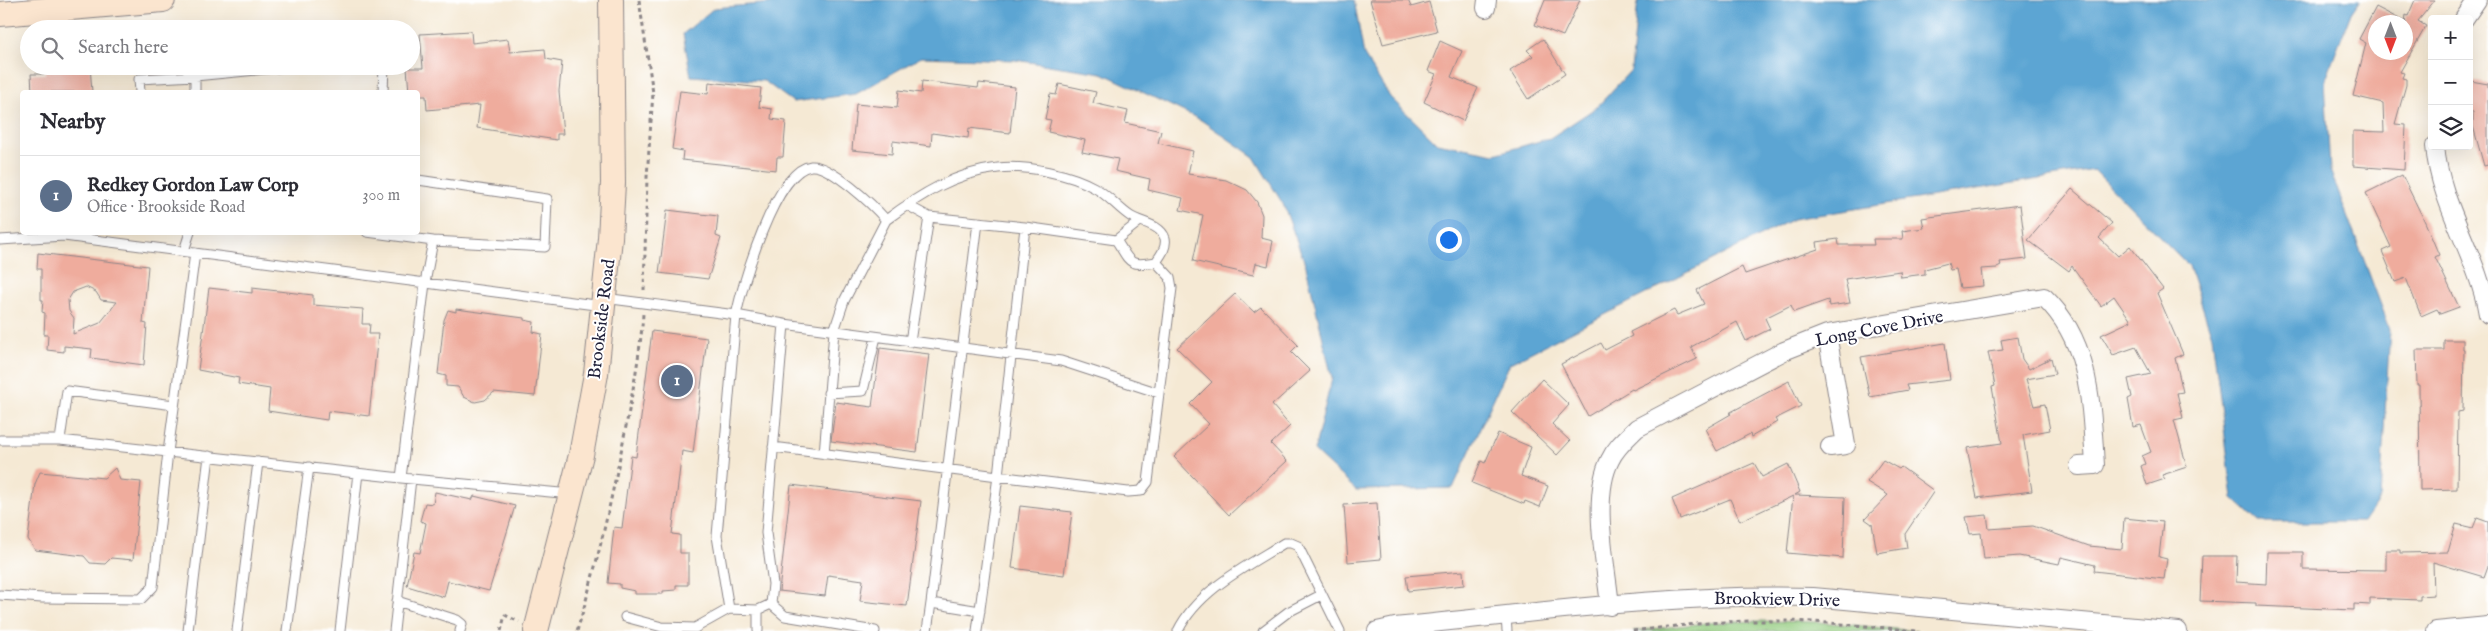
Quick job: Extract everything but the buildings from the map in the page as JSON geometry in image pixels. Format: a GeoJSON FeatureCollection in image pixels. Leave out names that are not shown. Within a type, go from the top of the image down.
{"type":"FeatureCollection","features":[{"type":"Feature","properties":{"kind":"street"},"geometry":{"type":"LineString","coordinates":[[0,14],[163,0]]}},
{"type":"Feature","properties":{"kind":"street","name":"Brookside Road"},"geometry":{"type":"LineString","coordinates":[[528,627],[571,494],[596,374],[613,183],[611,0]]}},
{"type":"Feature","properties":{"kind":"street"},"geometry":{"type":"LineString","coordinates":[[2467,15],[2477,0]]}},
{"type":"Feature","properties":{"kind":"street"},"geometry":{"type":"LineString","coordinates":[[2436,150],[2442,187],[2486,294],[2488,314]]}},
{"type":"Feature","properties":{"kind":"street","name":"Long Cove Drive"},"geometry":{"type":"LineString","coordinates":[[1610,606],[1600,496],[1610,460],[1621,443],[1637,428],[1784,351],[1827,334],[2044,298],[2065,324],[2076,343],[2090,388],[2095,465],[2079,466]]}},
{"type":"Feature","properties":{"kind":"street"},"geometry":{"type":"LineString","coordinates":[[1827,334],[1846,445],[1830,448]]}},
{"type":"Feature","properties":{"kind":"street","name":"Brookview Drive"},"geometry":{"type":"LineString","coordinates":[[1377,631],[1395,627],[1506,624],[1610,606],[1698,598],[1759,596],[1813,597],[2060,626],[2178,631]]}},
{"type":"Feature","properties":{"kind":"street"},"geometry":{"type":"LineString","coordinates":[[2436,631],[2488,626]]}},
{"type":"Feature","properties":{"kind":"lane"},"geometry":{"type":"LineString","coordinates":[[140,90],[139,79],[204,75]]}},
{"type":"Feature","properties":{"kind":"lane"},"geometry":{"type":"LineString","coordinates":[[383,90],[384,75]]}},
{"type":"Feature","properties":{"kind":"lane"},"geometry":{"type":"LineString","coordinates":[[194,76],[195,90]]}},
{"type":"Feature","properties":{"kind":"lane"},"geometry":{"type":"LineString","coordinates":[[729,609],[717,536],[736,315],[758,237],[783,190],[795,173],[811,166],[832,172],[873,205],[886,220]]}},
{"type":"Feature","properties":{"kind":"lane"},"geometry":{"type":"LineString","coordinates":[[824,454],[834,331],[844,301],[886,220],[918,197],[956,177],[1000,168],[1051,172],[1095,188],[1131,217],[1157,228],[1165,238],[1165,250],[1156,262],[1137,266],[1127,260],[1116,240]]}},
{"type":"Feature","properties":{"kind":"lane"},"geometry":{"type":"LineString","coordinates":[[389,235],[433,241],[545,248],[548,199],[420,180]]}},
{"type":"Feature","properties":{"kind":"lane"},"geometry":{"type":"LineString","coordinates":[[907,205],[928,217],[1025,226],[1116,240],[1140,221]]}},
{"type":"Feature","properties":{"kind":"lane"},"geometry":{"type":"LineString","coordinates":[[910,342],[928,217]]}},
{"type":"Feature","properties":{"kind":"lane"},"geometry":{"type":"LineString","coordinates":[[927,631],[978,222]]}},
{"type":"Feature","properties":{"kind":"lane"},"geometry":{"type":"LineString","coordinates":[[977,631],[998,476],[1025,226]]}},
{"type":"Feature","properties":{"kind":"lane"},"geometry":{"type":"LineString","coordinates":[[184,251],[189,235]]}},
{"type":"Feature","properties":{"kind":"lane"},"geometry":{"type":"LineString","coordinates":[[0,240],[64,236],[425,283],[603,302],[644,303],[736,315],[784,324],[910,342],[1061,361],[1159,392]]}},
{"type":"Feature","properties":{"kind":"lane"},"geometry":{"type":"LineString","coordinates":[[394,631],[398,601],[406,478],[425,283],[433,241]]}},
{"type":"Feature","properties":{"kind":"lane"},"geometry":{"type":"LineString","coordinates":[[0,594],[42,598],[141,599],[153,587],[168,452],[195,253]]}},
{"type":"Feature","properties":{"kind":"lane"},"geometry":{"type":"LineString","coordinates":[[773,448],[1128,492],[1141,491],[1148,482],[1172,288],[1170,277],[1156,262]]}},
{"type":"Feature","properties":{"kind":"lane"},"geometry":{"type":"LineString","coordinates":[[771,604],[772,584],[766,533],[784,324]]}},
{"type":"Feature","properties":{"kind":"lane"},"geometry":{"type":"LineString","coordinates":[[828,393],[863,391],[876,337]]}},
{"type":"Feature","properties":{"kind":"lane"},"geometry":{"type":"LineString","coordinates":[[60,440],[67,391],[174,405]]}},
{"type":"Feature","properties":{"kind":"lane"},"geometry":{"type":"LineString","coordinates":[[0,440],[60,440],[358,473],[571,494]]}},
{"type":"Feature","properties":{"kind":"lane"},"geometry":{"type":"LineString","coordinates":[[188,631],[208,456]]}},
{"type":"Feature","properties":{"kind":"lane"},"geometry":{"type":"LineString","coordinates":[[237,631],[258,462]]}},
{"type":"Feature","properties":{"kind":"lane"},"geometry":{"type":"LineString","coordinates":[[287,631],[309,467]]}},
{"type":"Feature","properties":{"kind":"lane"},"geometry":{"type":"LineString","coordinates":[[340,631],[358,473]]}},
{"type":"Feature","properties":{"kind":"lane"},"geometry":{"type":"LineString","coordinates":[[1178,631],[1185,617],[1223,581],[1284,543],[1291,542],[1298,546],[1340,631]]}},
{"type":"Feature","properties":{"kind":"lane"},"geometry":{"type":"LineString","coordinates":[[1263,631],[1288,612],[1321,595]]}},
{"type":"Feature","properties":{"kind":"lane"},"geometry":{"type":"LineString","coordinates":[[398,601],[457,620],[462,624],[460,631]]}},
{"type":"Feature","properties":{"kind":"lane"},"geometry":{"type":"LineString","coordinates":[[931,603],[980,611]]}},
{"type":"Feature","properties":{"kind":"lane"},"geometry":{"type":"LineString","coordinates":[[624,617],[662,627],[695,628],[729,609],[758,610],[771,604]]}},
{"type":"Feature","properties":{"kind":"lane"},"geometry":{"type":"LineString","coordinates":[[771,604],[785,616],[875,631]]}},
{"type":"Feature","properties":{"kind":"lane"},"geometry":{"type":"LineString","coordinates":[[758,610],[758,631]]}},
{"type":"Feature","properties":{"kind":"path"},"geometry":{"type":"LineString","coordinates":[[577,631],[592,582],[641,352],[647,176],[653,93],[639,0]]}},
{"type":"Feature","properties":{"kind":"path"},"geometry":{"type":"LineString","coordinates":[[501,631],[505,615],[528,627]]}},
{"type":"Feature","properties":{"kind":"path"},"geometry":{"type":"LineString","coordinates":[[1634,631],[1705,623],[1760,621],[1818,622],[1917,631]]}},
{"type":"Feature","properties":{"kind":"green space"},"geometry":{"type":"Polygon","coordinates":[[[1760,621],[1819,622],[1917,631],[1633,631],[1705,623],[1760,621]]]}},
{"type":"Feature","properties":{"kind":"water"},"geometry":{"type":"Polygon","coordinates":[[[807,0],[1354,0],[1364,55],[1390,97],[1437,143],[1495,154],[1550,138],[1597,107],[1631,70],[1638,0],[2360,0],[2351,13],[2325,81],[2330,170],[2390,329],[2380,498],[2364,522],[2259,522],[2233,498],[2212,336],[2189,266],[2094,170],[1793,219],[1510,363],[1453,488],[1356,490],[1314,451],[1332,378],[1306,266],[1283,204],[1254,157],[1201,120],[1102,73],[1015,60],[921,57],[856,94],[793,102],[764,81],[691,76],[683,34],[714,8],[807,0]]]}},
{"type":"Feature","properties":{"kind":"place","name":"Redkey Gordon Law Corp"},"geometry":{"type":"Point","coordinates":[677,381]}}]}
